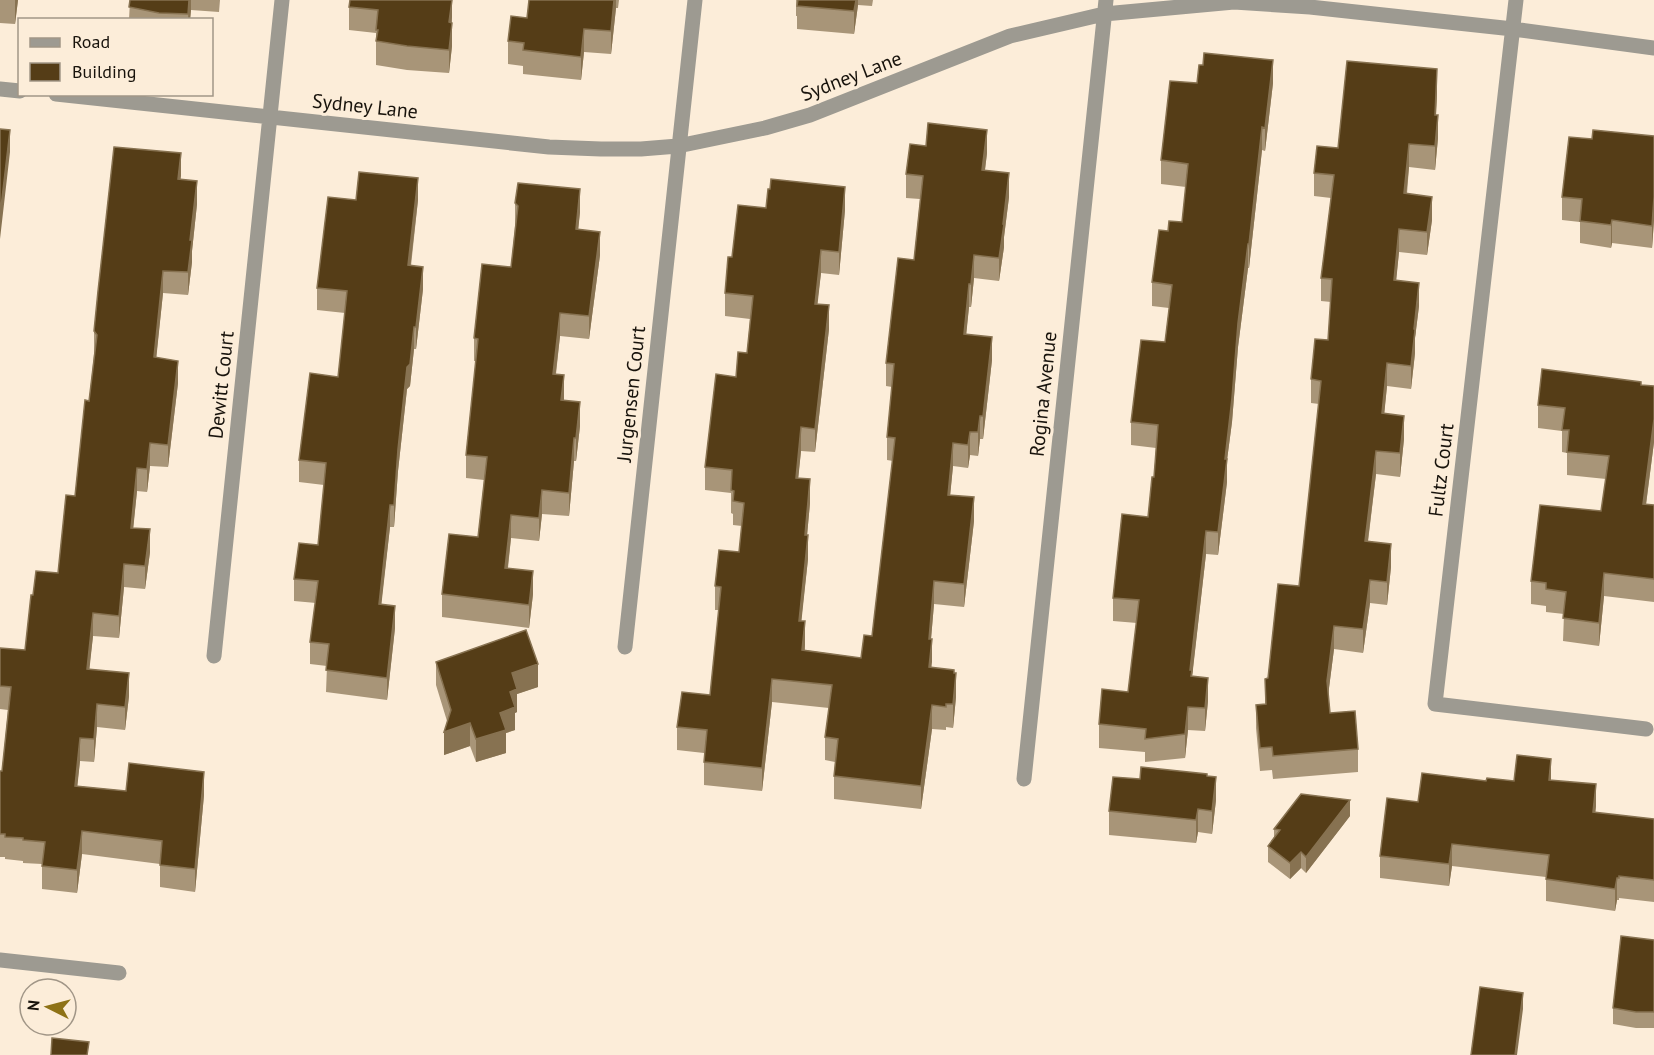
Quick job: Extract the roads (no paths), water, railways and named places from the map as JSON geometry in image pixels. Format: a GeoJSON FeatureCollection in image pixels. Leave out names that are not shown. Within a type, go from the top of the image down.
{"type":"FeatureCollection","features":[{"type":"Feature","properties":{"kind":"street","name":"Dewitt Court"},"geometry":{"type":"LineString","coordinates":[[214,656],[282,0]]}},
{"type":"Feature","properties":{"kind":"street","name":"Jurgensen Court"},"geometry":{"type":"LineString","coordinates":[[626,647],[695,0]]}},
{"type":"Feature","properties":{"kind":"street"},"geometry":{"type":"LineString","coordinates":[[1513,29],[1516,0]]}},
{"type":"Feature","properties":{"kind":"street","name":"Sydney Lane"},"geometry":{"type":"LineString","coordinates":[[75,96],[549,147],[641,149],[678,146],[765,128],[810,115],[1010,36],[1105,7],[1234,2],[1310,7],[1513,29],[1654,48]]}},
{"type":"Feature","properties":{"kind":"street","name":"Rogina Avenue"},"geometry":{"type":"LineString","coordinates":[[1024,779],[1105,7]]}},
{"type":"Feature","properties":{"kind":"street","name":"Fultz Court"},"geometry":{"type":"LineString","coordinates":[[1513,29],[1435,704],[1646,729]]}},
{"type":"Feature","properties":{"kind":"street"},"geometry":{"type":"LineString","coordinates":[[0,88],[18,91]]}},
{"type":"Feature","properties":{"kind":"street"},"geometry":{"type":"LineString","coordinates":[[0,960],[119,973]]}}]}
